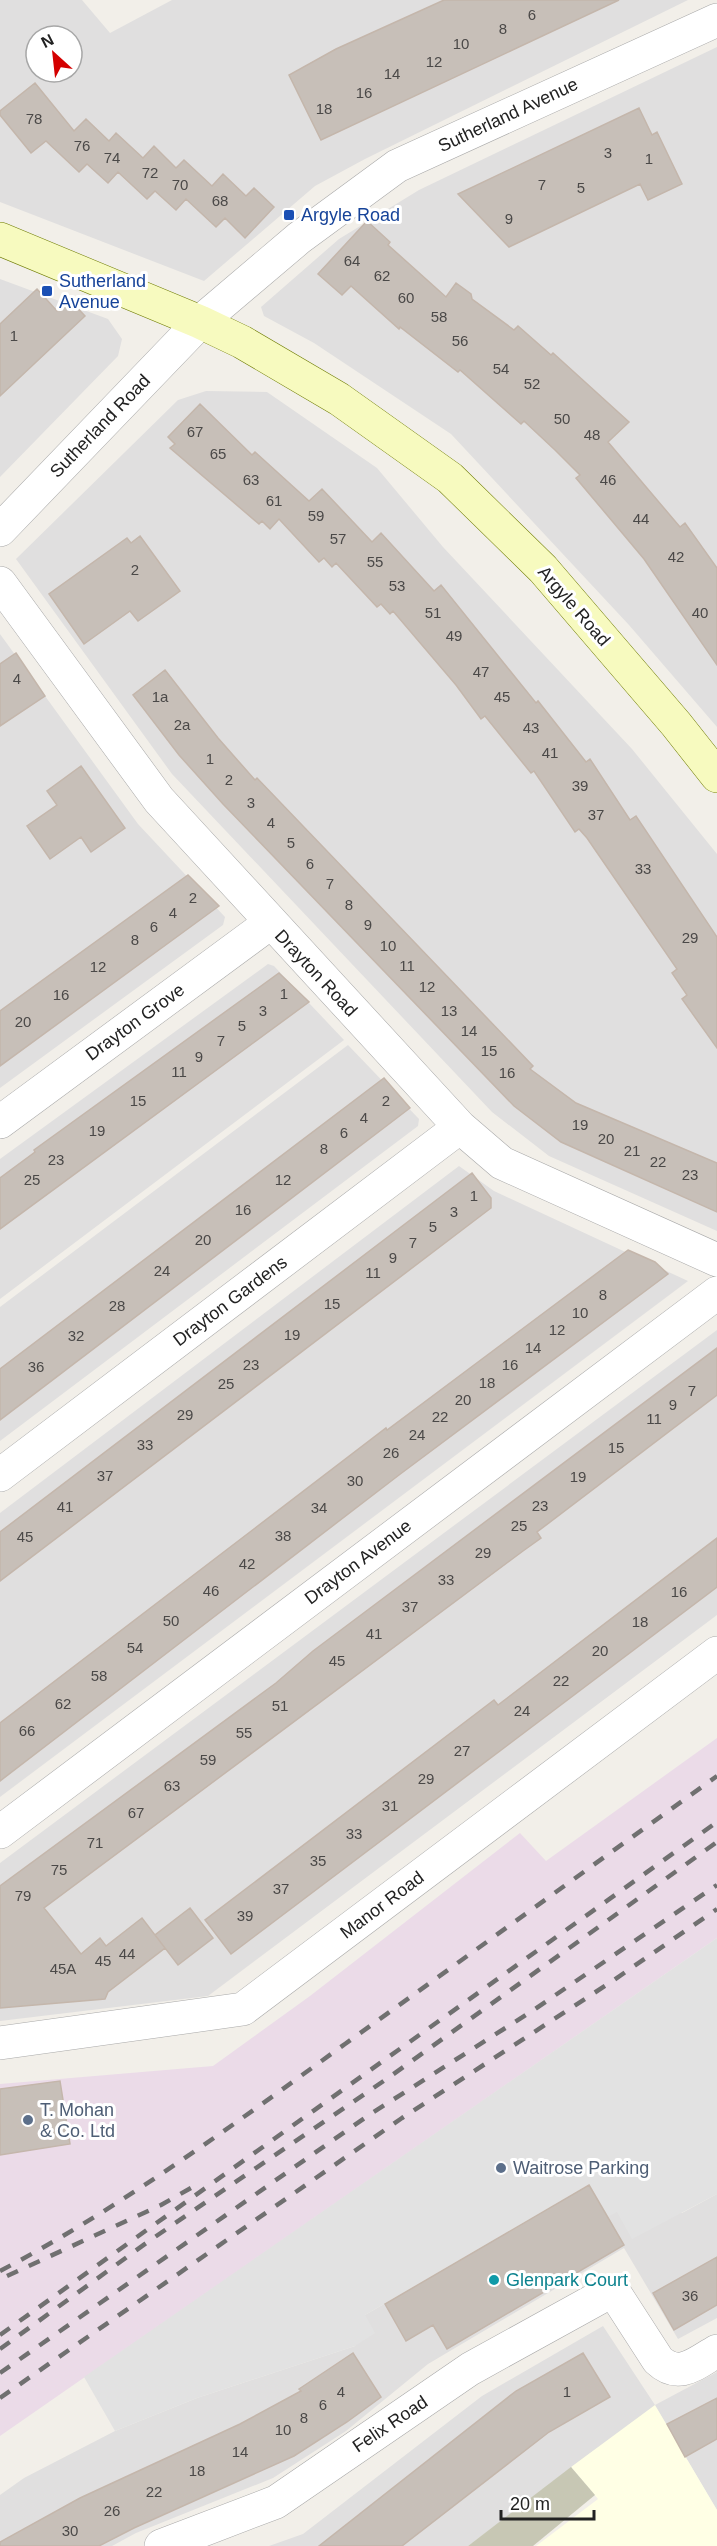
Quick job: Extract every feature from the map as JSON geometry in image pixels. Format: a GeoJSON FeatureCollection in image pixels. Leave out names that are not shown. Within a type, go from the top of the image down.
{"type":"FeatureCollection","features":[{"type":"Feature","properties":{"kind":"main road","name":"Argyle Road"},"geometry":{"type":"LineString","coordinates":[[0,238],[242,342],[339,399],[450,478],[543,568],[676,724],[717,776]]}},
{"type":"Feature","properties":{"kind":"street","name":"Sutherland Avenue"},"geometry":{"type":"LineString","coordinates":[[200,322],[299,238],[397,166],[717,20]]}},
{"type":"Feature","properties":{"kind":"street","name":"Sutherland Road"},"geometry":{"type":"LineString","coordinates":[[0,530],[200,322]]}},
{"type":"Feature","properties":{"kind":"street","name":"Drayton Road"},"geometry":{"type":"LineString","coordinates":[[0,584],[159,800],[460,1127],[502,1163],[717,1260]]}},
{"type":"Feature","properties":{"kind":"street","name":"Drayton Grove"},"geometry":{"type":"LineString","coordinates":[[0,1122],[270,923]]}},
{"type":"Feature","properties":{"kind":"street","name":"Drayton Gardens"},"geometry":{"type":"LineString","coordinates":[[0,1475],[460,1127]]}},
{"type":"Feature","properties":{"kind":"street","name":"Drayton Avenue"},"geometry":{"type":"LineString","coordinates":[[0,1832],[717,1293]]}},
{"type":"Feature","properties":{"kind":"street","name":"Manor Road"},"geometry":{"type":"LineString","coordinates":[[0,2043],[243,2009],[717,1653]]}},
{"type":"Feature","properties":{"kind":"street","name":"Felix Road"},"geometry":{"type":"LineString","coordinates":[[161,2546],[276,2502],[470,2369],[604,2295],[616,2295],[658,2360],[667,2368],[676,2370],[686,2368],[717,2351]]}},
{"type":"Feature","properties":{"kind":"shaded area"},"geometry":{"type":"Polygon","coordinates":[[[0,0],[82,0],[110,33],[172,0],[688,0],[365,159],[315,186],[204,281],[0,202],[0,0]]]}},
{"type":"Feature","properties":{"kind":"shaded area"},"geometry":{"type":"Polygon","coordinates":[[[717,47],[717,727],[629,625],[451,434],[314,343],[264,316],[261,307],[339,239],[419,190],[717,47]]]}},
{"type":"Feature","properties":{"kind":"shaded area"},"geometry":{"type":"Polygon","coordinates":[[[0,279],[108,319],[122,339],[118,356],[0,477],[0,279]]]}},
{"type":"Feature","properties":{"kind":"shaded area"},"geometry":{"type":"Polygon","coordinates":[[[206,391],[267,392],[377,468],[443,547],[632,749],[717,854],[717,1231],[549,1156],[492,1112],[172,774],[16,559],[178,400],[206,391]]]}},
{"type":"Feature","properties":{"kind":"shaded area"},"geometry":{"type":"Polygon","coordinates":[[[0,634],[138,824],[225,917],[223,925],[0,1088],[0,634]]]}},
{"type":"Feature","properties":{"kind":"shaded area"},"geometry":{"type":"Polygon","coordinates":[[[268,964],[274,966],[344,1040],[0,1299],[0,1159],[268,964]]]}},
{"type":"Feature","properties":{"kind":"shaded area"},"geometry":{"type":"Polygon","coordinates":[[[348,1045],[419,1119],[418,1126],[0,1441],[0,1307],[348,1045]]]}},
{"type":"Feature","properties":{"kind":"shaded area"},"geometry":{"type":"Polygon","coordinates":[[[459,1166],[494,1191],[688,1281],[0,1797],[0,1513],[459,1166]]]}},
{"type":"Feature","properties":{"kind":"shaded area"},"geometry":{"type":"Polygon","coordinates":[[[717,1330],[717,1615],[208,1996],[0,2021],[0,1863],[717,1330]]]}},
{"type":"Feature","properties":{"kind":"shaded area"},"geometry":{"type":"Polygon","coordinates":[[[717,1738],[717,1938],[0,2436],[0,2084],[213,2066],[310,1996],[520,1833],[546,1861],[717,1738]]]}},
{"type":"Feature","properties":{"kind":"shaded area","name":"Waitrose Parking"},"geometry":{"type":"Polygon","coordinates":[[[717,1938],[717,2194],[632,2239],[617,2212],[607,2217],[588,2185],[365,2315],[375,2333],[355,2346],[197,2398],[115,2431],[84,2377],[717,1938]]]}},
{"type":"Feature","properties":{"kind":"shaded area"},"geometry":{"type":"Polygon","coordinates":[[[589,2185],[682,2213],[717,2194],[717,2318],[678,2339],[624,2248],[428,2364],[346,2431],[273,2478],[136,2533],[112,2546],[0,2546],[0,2495],[24,2478],[115,2431],[197,2398],[355,2346],[365,2315],[589,2185]]]}},
{"type":"Feature","properties":{"kind":"shaded area"},"geometry":{"type":"Polygon","coordinates":[[[603,2326],[655,2405],[717,2372],[717,2510],[655,2406],[468,2546],[269,2546],[303,2534],[482,2396],[603,2326]]]}},
{"type":"Feature","properties":{"kind":"shaded area"},"geometry":{"type":"Polygon","coordinates":[[[655,2405],[717,2510],[717,2546],[536,2546],[598,2499],[571,2467],[655,2405]]]}},
{"type":"Feature","properties":{"kind":"shaded area"},"geometry":{"type":"Polygon","coordinates":[[[571,2467],[595,2495],[533,2546],[468,2546],[571,2467]]]}},
{"type":"Feature","properties":{"kind":"building"},"geometry":{"type":"Polygon","coordinates":[[[444,0],[619,0],[321,140],[289,75],[336,49],[444,0]]]}},
{"type":"Feature","properties":{"kind":"building"},"geometry":{"type":"Polygon","coordinates":[[[36,84],[74,131],[86,119],[109,141],[116,133],[143,158],[154,146],[176,168],[184,160],[212,186],[223,174],[246,196],[254,188],[274,207],[245,238],[225,218],[216,227],[186,199],[176,210],[155,191],[147,199],[118,172],[108,183],[87,164],[79,172],[46,141],[31,153],[0,115],[0,111],[36,84]]]}},
{"type":"Feature","properties":{"kind":"building"},"geometry":{"type":"Polygon","coordinates":[[[639,108],[652,135],[657,132],[682,184],[648,200],[640,184],[509,247],[458,194],[639,108]]]}},
{"type":"Feature","properties":{"kind":"building"},"geometry":{"type":"Polygon","coordinates":[[[367,221],[390,242],[388,245],[446,297],[456,283],[471,294],[472,299],[514,330],[518,326],[551,355],[553,353],[629,422],[608,442],[680,527],[685,523],[717,568],[717,665],[644,559],[576,478],[580,475],[555,450],[524,421],[521,424],[460,370],[458,372],[400,327],[399,329],[351,286],[342,295],[318,274],[367,221]]]}},
{"type":"Feature","properties":{"kind":"building"},"geometry":{"type":"Polygon","coordinates":[[[37,289],[57,311],[69,299],[85,316],[0,396],[0,324],[37,289]]]}},
{"type":"Feature","properties":{"kind":"building"},"geometry":{"type":"Polygon","coordinates":[[[200,404],[252,455],[255,452],[309,501],[322,489],[372,542],[381,533],[434,591],[441,585],[586,762],[590,759],[630,820],[636,816],[717,937],[717,1048],[682,999],[687,995],[672,973],[677,969],[587,838],[579,829],[575,832],[534,771],[531,773],[485,716],[481,719],[456,685],[393,611],[390,614],[381,604],[377,607],[336,563],[332,567],[324,558],[319,562],[279,519],[270,529],[262,521],[259,524],[170,448],[175,444],[168,437],[200,404]]]}},
{"type":"Feature","properties":{"kind":"building"},"geometry":{"type":"Polygon","coordinates":[[[140,536],[180,591],[138,621],[130,611],[84,644],[49,594],[127,538],[131,543],[140,536]]]}},
{"type":"Feature","properties":{"kind":"building"},"geometry":{"type":"Polygon","coordinates":[[[16,653],[45,696],[0,726],[0,664],[16,653]]]}},
{"type":"Feature","properties":{"kind":"building"},"geometry":{"type":"Polygon","coordinates":[[[165,670],[218,738],[255,780],[257,778],[533,1066],[530,1069],[576,1103],[717,1163],[717,1212],[561,1142],[514,1106],[223,804],[179,755],[133,695],[165,670]]]}},
{"type":"Feature","properties":{"kind":"building"},"geometry":{"type":"Polygon","coordinates":[[[81,766],[125,828],[91,852],[81,837],[50,859],[27,826],[57,805],[47,791],[81,766]]]}},
{"type":"Feature","properties":{"kind":"building"},"geometry":{"type":"Polygon","coordinates":[[[188,875],[219,906],[0,1066],[0,1011],[188,875]]]}},
{"type":"Feature","properties":{"kind":"building"},"geometry":{"type":"Polygon","coordinates":[[[279,973],[309,1002],[0,1229],[0,1178],[35,1152],[34,1150],[279,973]]]}},
{"type":"Feature","properties":{"kind":"building"},"geometry":{"type":"Polygon","coordinates":[[[384,1078],[410,1108],[0,1420],[0,1369],[384,1078]]]}},
{"type":"Feature","properties":{"kind":"building"},"geometry":{"type":"Polygon","coordinates":[[[472,1173],[491,1198],[491,1208],[0,1581],[0,1532],[472,1173]]]}},
{"type":"Feature","properties":{"kind":"building"},"geometry":{"type":"Polygon","coordinates":[[[628,1250],[655,1262],[668,1274],[399,1475],[0,1781],[0,1723],[386,1428],[387,1430],[628,1250]]]}},
{"type":"Feature","properties":{"kind":"building"},"geometry":{"type":"Polygon","coordinates":[[[717,1348],[717,1395],[537,1532],[541,1538],[44,1908],[81,1954],[100,1938],[106,1946],[142,1918],[165,1948],[108,1992],[105,1999],[0,2008],[0,1886],[276,1683],[313,1651],[717,1348]]]}},
{"type":"Feature","properties":{"kind":"building"},"geometry":{"type":"Polygon","coordinates":[[[717,1538],[717,1587],[231,1954],[205,1920],[494,1700],[498,1705],[717,1538]]]}},
{"type":"Feature","properties":{"kind":"building"},"geometry":{"type":"Polygon","coordinates":[[[190,1908],[213,1938],[178,1965],[155,1935],[190,1908]]]}},
{"type":"Feature","properties":{"kind":"building"},"geometry":{"type":"Polygon","coordinates":[[[60,2081],[70,2144],[0,2155],[0,2089],[60,2081]]]}},
{"type":"Feature","properties":{"kind":"building","name":"Glenpark Court"},"geometry":{"type":"Polygon","coordinates":[[[589,2185],[624,2245],[447,2349],[433,2325],[406,2341],[385,2304],[589,2185]]]}},
{"type":"Feature","properties":{"kind":"building"},"geometry":{"type":"Polygon","coordinates":[[[717,2257],[717,2305],[674,2330],[653,2293],[717,2257]]]}},
{"type":"Feature","properties":{"kind":"building"},"geometry":{"type":"Polygon","coordinates":[[[353,2353],[381,2397],[294,2456],[99,2546],[0,2546],[0,2542],[80,2498],[240,2424],[301,2391],[299,2389],[353,2353]]]}},
{"type":"Feature","properties":{"kind":"building"},"geometry":{"type":"Polygon","coordinates":[[[583,2353],[610,2397],[549,2432],[402,2546],[319,2546],[516,2391],[583,2353]]]}},
{"type":"Feature","properties":{"kind":"building"},"geometry":{"type":"Polygon","coordinates":[[[717,2398],[717,2439],[685,2457],[667,2424],[717,2398]]]}},
{"type":"Feature","properties":{"kind":"railway"},"geometry":{"type":"LineString","coordinates":[[0,2271],[90,2220],[219,2135],[717,1776]]}},
{"type":"Feature","properties":{"kind":"railway"},"geometry":{"type":"LineString","coordinates":[[0,2335],[717,1822]]}},
{"type":"Feature","properties":{"kind":"railway"},"geometry":{"type":"LineString","coordinates":[[0,2349],[149,2241],[388,2078],[717,1842]]}},
{"type":"Feature","properties":{"kind":"railway"},"geometry":{"type":"LineString","coordinates":[[0,2373],[369,2115],[532,2011],[717,1885]]}},
{"type":"Feature","properties":{"kind":"railway"},"geometry":{"type":"LineString","coordinates":[[0,2398],[402,2118],[611,1982],[717,1909]]}},
{"type":"Feature","properties":{"kind":"railway"},"geometry":{"type":"LineString","coordinates":[[7,2276],[161,2205],[196,2185]]}},
{"type":"Feature","properties":{"kind":"place","name":"Argyle Road"},"geometry":{"type":"Point","coordinates":[289,215]}},
{"type":"Feature","properties":{"kind":"place","name":"Sutherland Avenue"},"geometry":{"type":"Point","coordinates":[47,291]}},
{"type":"Feature","properties":{"kind":"place","name":"T. Mohan & Co. Ltd"},"geometry":{"type":"Point","coordinates":[28,2120]}},
{"type":"Feature","properties":{"kind":"place","name":"Waitrose Parking"},"geometry":{"type":"Point","coordinates":[501,2168]}},
{"type":"Feature","properties":{"kind":"place","name":"Glenpark Court"},"geometry":{"type":"Point","coordinates":[494,2280]}}]}
